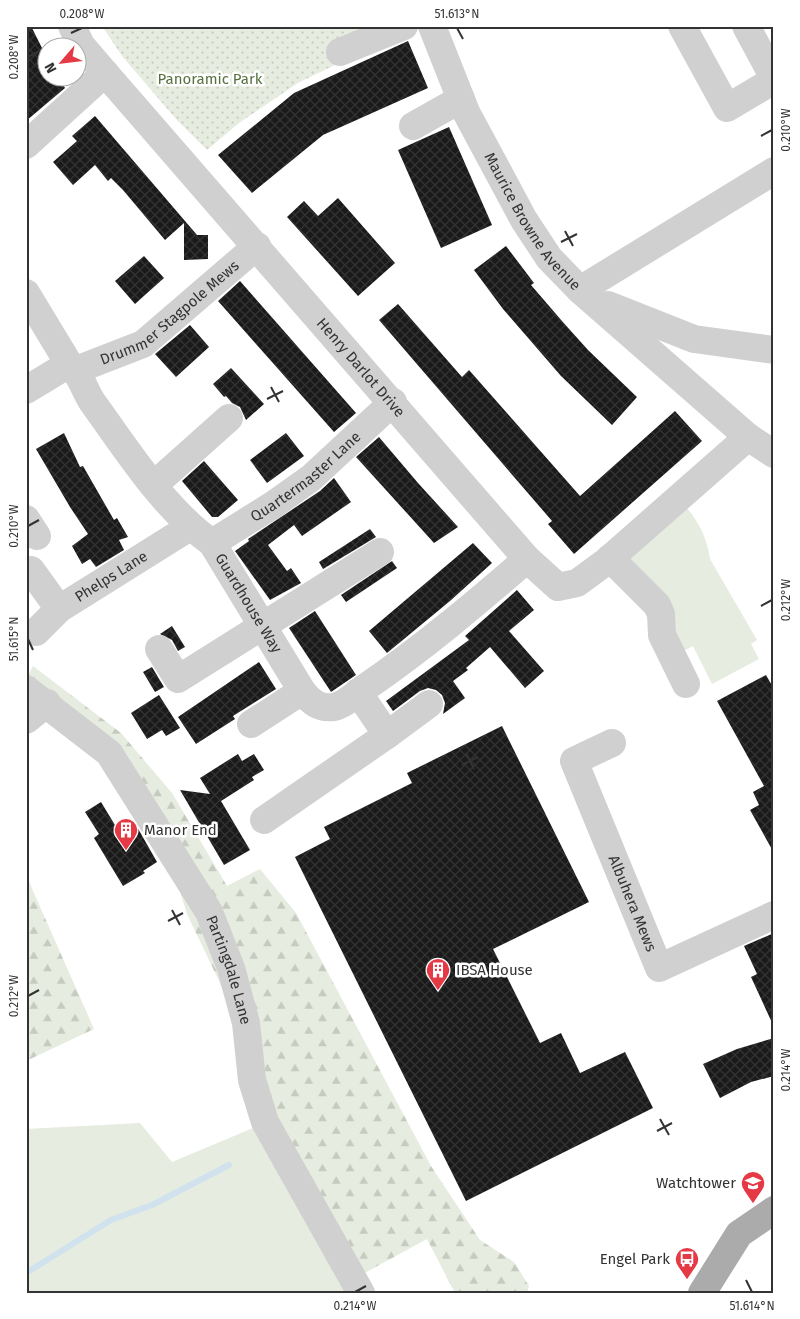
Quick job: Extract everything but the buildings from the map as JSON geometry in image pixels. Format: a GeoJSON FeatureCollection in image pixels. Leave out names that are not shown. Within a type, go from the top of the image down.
{"type":"FeatureCollection","features":[{"type":"Feature","properties":{"kind":"main road"},"geometry":{"type":"LineString","coordinates":[[702,1293],[739,1234],[774,1210]]}},
{"type":"Feature","properties":{"kind":"street","name":"Henry Darlot Drive"},"geometry":{"type":"LineString","coordinates":[[72,26],[81,45],[105,73],[393,402],[527,559],[558,587],[577,583],[610,558],[748,437]]}},
{"type":"Feature","properties":{"kind":"street"},"geometry":{"type":"LineString","coordinates":[[340,52],[404,26]]}},
{"type":"Feature","properties":{"kind":"street","name":"Maurice Browne Avenue"},"geometry":{"type":"LineString","coordinates":[[432,26],[461,99],[524,220],[549,258],[580,290],[774,171]]}},
{"type":"Feature","properties":{"kind":"street"},"geometry":{"type":"LineString","coordinates":[[682,26],[727,108],[774,79],[746,26]]}},
{"type":"Feature","properties":{"kind":"street"},"geometry":{"type":"LineString","coordinates":[[26,145],[105,73]]}},
{"type":"Feature","properties":{"kind":"street"},"geometry":{"type":"LineString","coordinates":[[413,126],[461,99]]}},
{"type":"Feature","properties":{"kind":"street","name":"Drummer Stagpole Mews"},"geometry":{"type":"LineString","coordinates":[[26,390],[72,367],[143,344],[257,246]]}},
{"type":"Feature","properties":{"kind":"street"},"geometry":{"type":"LineString","coordinates":[[580,290],[615,308],[694,340],[774,350]]}},
{"type":"Feature","properties":{"kind":"street"},"geometry":{"type":"LineString","coordinates":[[580,290],[748,437],[774,454]]}},
{"type":"Feature","properties":{"kind":"street","name":"Guardhouse Way"},"geometry":{"type":"LineString","coordinates":[[26,293],[72,367],[85,392],[155,484],[201,535],[263,625],[302,691],[310,701],[322,708],[336,707],[436,637],[527,559]]}},
{"type":"Feature","properties":{"kind":"street","name":"Quartermaster Lane"},"geometry":{"type":"LineString","coordinates":[[201,535],[273,505],[311,478],[393,402]]}},
{"type":"Feature","properties":{"kind":"street"},"geometry":{"type":"LineString","coordinates":[[155,484],[229,418]]}},
{"type":"Feature","properties":{"kind":"street","name":"Phelps Lane"},"geometry":{"type":"LineString","coordinates":[[36,632],[58,609],[201,535]]}},
{"type":"Feature","properties":{"kind":"street"},"geometry":{"type":"LineString","coordinates":[[159,649],[178,679],[380,552]]}},
{"type":"Feature","properties":{"kind":"street"},"geometry":{"type":"LineString","coordinates":[[610,558],[657,605],[661,614],[662,635],[686,684]]}},
{"type":"Feature","properties":{"kind":"street"},"geometry":{"type":"LineString","coordinates":[[30,570],[58,609]]}},
{"type":"Feature","properties":{"kind":"street"},"geometry":{"type":"LineString","coordinates":[[251,724],[302,691]]}},
{"type":"Feature","properties":{"kind":"street"},"geometry":{"type":"LineString","coordinates":[[358,692],[387,735]]}},
{"type":"Feature","properties":{"kind":"street"},"geometry":{"type":"LineString","coordinates":[[26,720],[36,696]]}},
{"type":"Feature","properties":{"kind":"street","name":"Partingdale Lane"},"geometry":{"type":"LineString","coordinates":[[36,696],[109,753],[209,912],[231,968],[246,1022],[252,1080],[265,1122],[361,1293]]}},
{"type":"Feature","properties":{"kind":"street"},"geometry":{"type":"LineString","coordinates":[[264,820],[429,704]]}},
{"type":"Feature","properties":{"kind":"street","name":"Albuhera Mews"},"geometry":{"type":"LineString","coordinates":[[612,743],[574,761],[659,968],[774,914]]}},
{"type":"Feature","properties":{"kind":"green space","name":"Panoramic Park"},"geometry":{"type":"Polygon","coordinates":[[[102,26],[381,26],[341,62],[298,83],[239,123],[207,150],[176,119],[122,56],[102,26]]]}},
{"type":"Feature","properties":{"kind":"green space"},"geometry":{"type":"Polygon","coordinates":[[[686,507],[702,531],[710,559],[757,640],[751,644],[759,659],[712,684],[693,646],[678,654],[629,565],[631,553],[686,507]]]}},
{"type":"Feature","properties":{"kind":"green space"},"geometry":{"type":"Polygon","coordinates":[[[33,666],[121,733],[172,793],[227,886],[260,869],[296,913],[431,1166],[480,1240],[514,1262],[529,1286],[527,1293],[455,1293],[427,1239],[361,1275],[263,1100],[220,983],[187,914],[172,865],[138,788],[26,679],[33,666]]]}},
{"type":"Feature","properties":{"kind":"green space"},"geometry":{"type":"Polygon","coordinates":[[[26,875],[94,1029],[26,1061],[26,875]]]}},
{"type":"Feature","properties":{"kind":"green space"},"geometry":{"type":"Polygon","coordinates":[[[140,1123],[172,1162],[260,1125],[350,1293],[26,1293],[26,1129],[140,1123]]]}},
{"type":"Feature","properties":{"kind":"waterway"},"geometry":{"type":"LineString","coordinates":[[26,1273],[111,1220],[152,1205],[229,1165]]}},
{"type":"Feature","properties":{"kind":"place","name":"Manor End"},"geometry":{"type":"Point","coordinates":[126,851]}},
{"type":"Feature","properties":{"kind":"place","name":"IBSA House"},"geometry":{"type":"Point","coordinates":[438,991]}},
{"type":"Feature","properties":{"kind":"place","name":"Watchtower"},"geometry":{"type":"Point","coordinates":[753,1204]}},
{"type":"Feature","properties":{"kind":"place","name":"Engel Park"},"geometry":{"type":"Point","coordinates":[687,1280]}}]}
